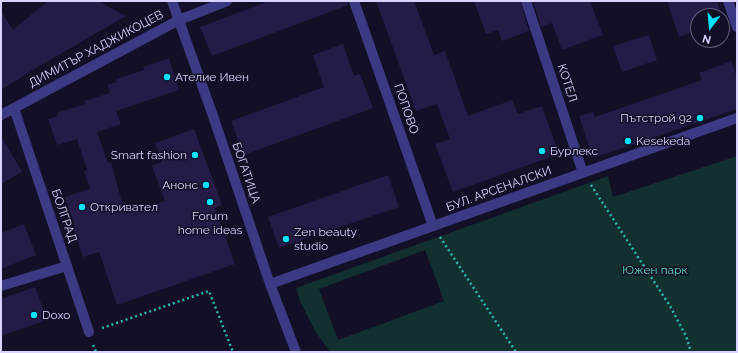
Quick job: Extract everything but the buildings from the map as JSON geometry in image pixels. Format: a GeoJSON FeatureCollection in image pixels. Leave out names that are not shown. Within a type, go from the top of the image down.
{"type":"FeatureCollection","features":[{"type":"Feature","properties":{"kind":"street","name":"БОГАТИЦА"},"geometry":{"type":"LineString","coordinates":[[172,1],[270,284],[296,352]]}},
{"type":"Feature","properties":{"kind":"street","name":"ДИМИТЪР ХАДЖИКОЦЕВ"},"geometry":{"type":"LineString","coordinates":[[1,115],[179,20],[227,1]]}},
{"type":"Feature","properties":{"kind":"street","name":"ПОПОВО"},"geometry":{"type":"LineString","coordinates":[[354,1],[433,226]]}},
{"type":"Feature","properties":{"kind":"street","name":"КОТЕЛ"},"geometry":{"type":"LineString","coordinates":[[526,1],[583,173]]}},
{"type":"Feature","properties":{"kind":"street"},"geometry":{"type":"LineString","coordinates":[[728,1],[737,27]]}},
{"type":"Feature","properties":{"kind":"street","name":"БОЛГРАД"},"geometry":{"type":"LineString","coordinates":[[14,108],[89,332]]}},
{"type":"Feature","properties":{"kind":"street","name":"БУЛ. АРСЕНАЛСКИ"},"geometry":{"type":"LineString","coordinates":[[270,284],[737,118]]}},
{"type":"Feature","properties":{"kind":"street"},"geometry":{"type":"LineString","coordinates":[[1,286],[67,266]]}},
{"type":"Feature","properties":{"kind":"path"},"geometry":{"type":"LineString","coordinates":[[583,173],[670,306],[686,336],[691,352]]}},
{"type":"Feature","properties":{"kind":"path"},"geometry":{"type":"LineString","coordinates":[[433,226],[516,352]]}},
{"type":"Feature","properties":{"kind":"path"},"geometry":{"type":"LineString","coordinates":[[89,332],[209,292],[234,352]]}},
{"type":"Feature","properties":{"kind":"green space","name":"Южен парк"},"geometry":{"type":"Polygon","coordinates":[[[737,156],[737,352],[330,352],[315,331],[300,301],[296,288],[608,176],[613,197],[737,156]],[[425,250],[319,289],[338,340],[444,301],[425,250]]]}},
{"type":"Feature","properties":{"kind":"place","name":"Ателие Ивен"},"geometry":{"type":"Point","coordinates":[167,77]}},
{"type":"Feature","properties":{"kind":"place","name":"Пътстрой 92"},"geometry":{"type":"Point","coordinates":[700,118]}},
{"type":"Feature","properties":{"kind":"place","name":"Kesekeda"},"geometry":{"type":"Point","coordinates":[628,141]}},
{"type":"Feature","properties":{"kind":"place","name":"Бурлекс"},"geometry":{"type":"Point","coordinates":[542,151]}},
{"type":"Feature","properties":{"kind":"place","name":"Smart fashion"},"geometry":{"type":"Point","coordinates":[195,155]}},
{"type":"Feature","properties":{"kind":"place","name":"Анонс"},"geometry":{"type":"Point","coordinates":[206,185]}},
{"type":"Feature","properties":{"kind":"place","name":"Forum home ideas"},"geometry":{"type":"Point","coordinates":[210,202]}},
{"type":"Feature","properties":{"kind":"place","name":"Откривател"},"geometry":{"type":"Point","coordinates":[82,207]}},
{"type":"Feature","properties":{"kind":"place","name":"Zen beauty studio"},"geometry":{"type":"Point","coordinates":[286,239]}},
{"type":"Feature","properties":{"kind":"place","name":"Doxo"},"geometry":{"type":"Point","coordinates":[34,315]}}]}
